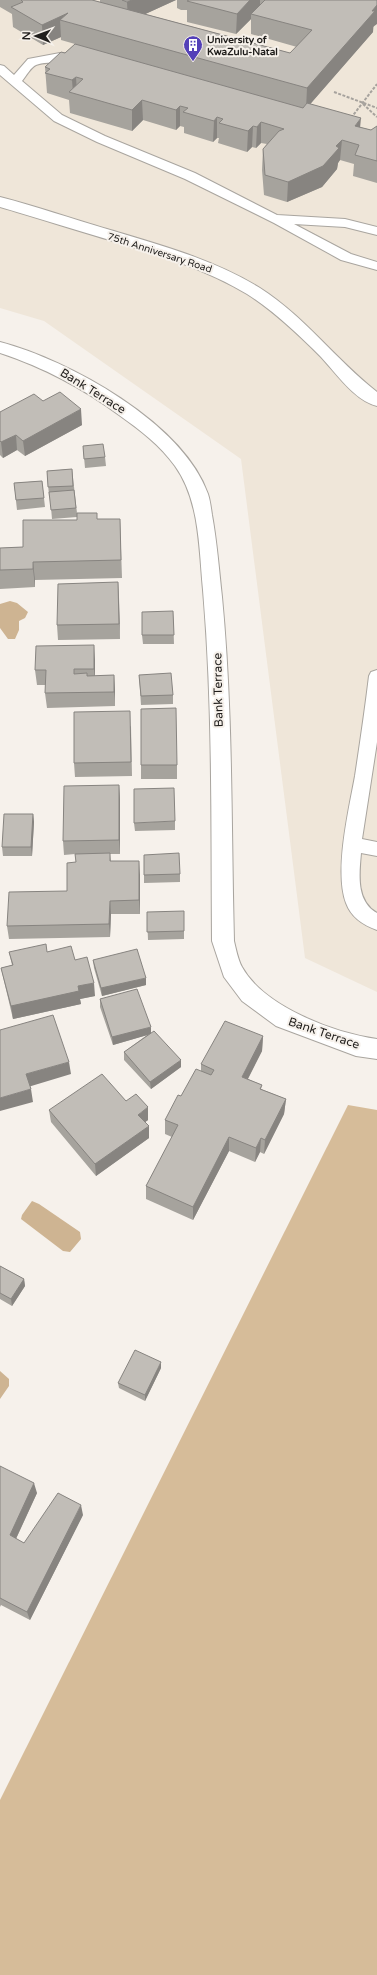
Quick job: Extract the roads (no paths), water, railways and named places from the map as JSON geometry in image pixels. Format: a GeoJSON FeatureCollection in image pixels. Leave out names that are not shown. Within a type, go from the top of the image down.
{"type":"FeatureCollection","features":[{"type":"Feature","properties":{"kind":"street","name":"75th Anniversary Road"},"geometry":{"type":"LineString","coordinates":[[0,202],[176,255],[224,274],[255,292],[287,317],[327,354],[354,384],[377,401]]}},
{"type":"Feature","properties":{"kind":"street","name":"Bank Terrace"},"geometry":{"type":"LineString","coordinates":[[0,347],[39,360],[94,389],[161,438],[183,464],[199,494],[207,538],[218,656],[224,941],[232,971],[250,994],[284,1019],[356,1046],[377,1049]]}},
{"type":"Feature","properties":{"kind":"street"},"geometry":{"type":"LineString","coordinates":[[354,384],[377,389]]}},
{"type":"Feature","properties":{"kind":"lane"},"geometry":{"type":"LineString","coordinates":[[14,82],[32,62],[60,57],[89,60]]}},
{"type":"Feature","properties":{"kind":"lane"},"geometry":{"type":"LineString","coordinates":[[0,69],[58,118],[101,139],[190,176],[346,257],[377,266]]}},
{"type":"Feature","properties":{"kind":"lane"},"geometry":{"type":"LineString","coordinates":[[274,219],[345,223],[377,231]]}},
{"type":"Feature","properties":{"kind":"lane"},"geometry":{"type":"LineString","coordinates":[[377,676],[370,779],[353,846],[352,886],[354,901],[362,914],[377,922]]}},
{"type":"Feature","properties":{"kind":"lane"},"geometry":{"type":"LineString","coordinates":[[353,846],[377,849]]}},
{"type":"Feature","properties":{"kind":"place","name":"University of KwaZulu-Natal"},"geometry":{"type":"Point","coordinates":[193,62]}}]}
